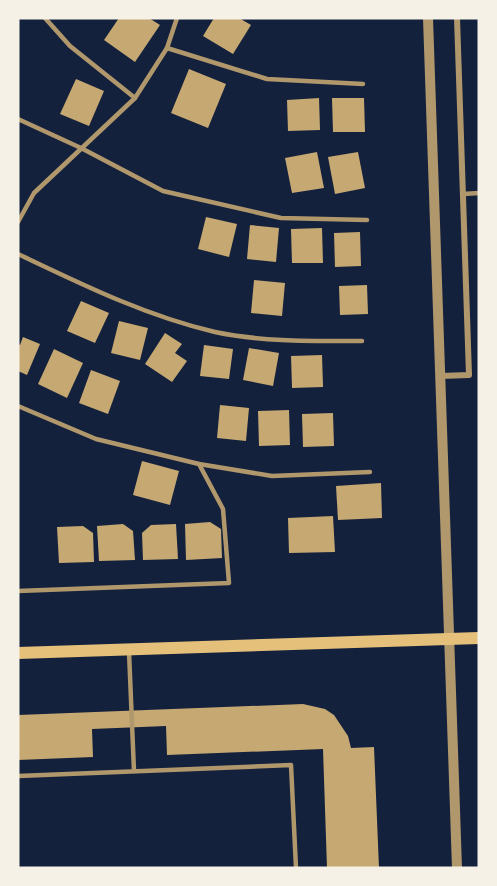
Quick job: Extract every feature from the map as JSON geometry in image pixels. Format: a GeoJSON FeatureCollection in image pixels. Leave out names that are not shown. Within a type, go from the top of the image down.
{"type":"FeatureCollection","features":[{"type":"Feature","properties":{"kind":"main road"},"geometry":{"type":"LineString","coordinates":[[18,653],[479,638]]}},
{"type":"Feature","properties":{"kind":"street"},"geometry":{"type":"LineString","coordinates":[[428,18],[457,868]]}},
{"type":"Feature","properties":{"kind":"street"},"geometry":{"type":"LineString","coordinates":[[440,376],[469,375],[457,18]]}},
{"type":"Feature","properties":{"kind":"lane"},"geometry":{"type":"LineString","coordinates":[[45,18],[70,46],[135,98]]}},
{"type":"Feature","properties":{"kind":"lane"},"geometry":{"type":"LineString","coordinates":[[18,222],[34,193],[135,98],[167,48],[177,18]]}},
{"type":"Feature","properties":{"kind":"lane"},"geometry":{"type":"LineString","coordinates":[[167,48],[267,78],[363,84]]}},
{"type":"Feature","properties":{"kind":"lane"},"geometry":{"type":"LineString","coordinates":[[18,119],[81,148],[164,191],[281,218],[367,220]]}},
{"type":"Feature","properties":{"kind":"lane"},"geometry":{"type":"LineString","coordinates":[[463,194],[479,193]]}},
{"type":"Feature","properties":{"kind":"lane"},"geometry":{"type":"LineString","coordinates":[[18,254],[81,284],[160,316],[216,332],[286,340],[362,341]]}},
{"type":"Feature","properties":{"kind":"lane"},"geometry":{"type":"LineString","coordinates":[[18,406],[96,439],[199,464],[272,476],[370,472]]}},
{"type":"Feature","properties":{"kind":"lane"},"geometry":{"type":"LineString","coordinates":[[18,591],[230,583],[223,509],[199,464]]}},
{"type":"Feature","properties":{"kind":"lane"},"geometry":{"type":"LineString","coordinates":[[129,649],[134,771]]}},
{"type":"Feature","properties":{"kind":"lane"},"geometry":{"type":"LineString","coordinates":[[18,776],[291,765],[296,868]]}},
{"type":"Feature","properties":{"kind":"building"},"geometry":{"type":"Polygon","coordinates":[[[119,18],[149,18],[160,25],[135,62],[104,40],[119,18]]]}},
{"type":"Feature","properties":{"kind":"building"},"geometry":{"type":"Polygon","coordinates":[[[214,18],[239,18],[251,25],[233,54],[203,36],[214,18]]]}},
{"type":"Feature","properties":{"kind":"building"},"geometry":{"type":"Polygon","coordinates":[[[189,69],[226,84],[208,128],[171,113],[189,69]]]}},
{"type":"Feature","properties":{"kind":"building"},"geometry":{"type":"Polygon","coordinates":[[[76,79],[104,91],[89,126],[60,114],[76,79]]]}},
{"type":"Feature","properties":{"kind":"building"},"geometry":{"type":"Polygon","coordinates":[[[319,98],[320,130],[288,131],[287,100],[319,98]]]}},
{"type":"Feature","properties":{"kind":"building"},"geometry":{"type":"Polygon","coordinates":[[[332,98],[364,98],[365,132],[333,132],[332,98]]]}},
{"type":"Feature","properties":{"kind":"building"},"geometry":{"type":"Polygon","coordinates":[[[317,152],[324,188],[292,193],[285,158],[317,152]]]}},
{"type":"Feature","properties":{"kind":"building"},"geometry":{"type":"Polygon","coordinates":[[[358,152],[365,188],[335,194],[328,157],[358,152]]]}},
{"type":"Feature","properties":{"kind":"building"},"geometry":{"type":"Polygon","coordinates":[[[206,217],[237,224],[229,257],[198,249],[206,217]]]}},
{"type":"Feature","properties":{"kind":"building"},"geometry":{"type":"Polygon","coordinates":[[[250,225],[279,228],[276,262],[247,259],[250,225]]]}},
{"type":"Feature","properties":{"kind":"building"},"geometry":{"type":"Polygon","coordinates":[[[322,228],[323,263],[292,263],[291,229],[322,228]]]}},
{"type":"Feature","properties":{"kind":"building"},"geometry":{"type":"Polygon","coordinates":[[[360,232],[361,266],[335,267],[334,233],[360,232]]]}},
{"type":"Feature","properties":{"kind":"building"},"geometry":{"type":"Polygon","coordinates":[[[254,280],[285,283],[282,316],[251,313],[254,280]]]}},
{"type":"Feature","properties":{"kind":"building"},"geometry":{"type":"Polygon","coordinates":[[[367,285],[368,314],[340,315],[339,286],[367,285]]]}},
{"type":"Feature","properties":{"kind":"building"},"geometry":{"type":"Polygon","coordinates":[[[81,301],[109,313],[95,343],[67,331],[81,301]]]}},
{"type":"Feature","properties":{"kind":"building"},"geometry":{"type":"Polygon","coordinates":[[[119,321],[148,328],[140,360],[111,353],[119,321]]]}},
{"type":"Feature","properties":{"kind":"building"},"geometry":{"type":"Polygon","coordinates":[[[165,333],[182,344],[175,353],[187,361],[172,382],[145,364],[165,333]]]}},
{"type":"Feature","properties":{"kind":"building"},"geometry":{"type":"Polygon","coordinates":[[[23,337],[40,344],[27,375],[18,371],[18,344],[20,345],[23,337]]]}},
{"type":"Feature","properties":{"kind":"building"},"geometry":{"type":"Polygon","coordinates":[[[204,345],[233,349],[229,379],[200,376],[204,345]]]}},
{"type":"Feature","properties":{"kind":"building"},"geometry":{"type":"Polygon","coordinates":[[[249,348],[279,353],[273,386],[243,380],[249,348]]]}},
{"type":"Feature","properties":{"kind":"building"},"geometry":{"type":"Polygon","coordinates":[[[54,349],[83,363],[67,398],[38,384],[54,349]]]}},
{"type":"Feature","properties":{"kind":"building"},"geometry":{"type":"Polygon","coordinates":[[[322,355],[323,387],[292,388],[291,356],[322,355]]]}},
{"type":"Feature","properties":{"kind":"building"},"geometry":{"type":"Polygon","coordinates":[[[91,370],[120,381],[108,414],[79,403],[91,370]]]}},
{"type":"Feature","properties":{"kind":"building"},"geometry":{"type":"Polygon","coordinates":[[[220,405],[249,408],[246,441],[217,438],[220,405]]]}},
{"type":"Feature","properties":{"kind":"building"},"geometry":{"type":"Polygon","coordinates":[[[289,410],[290,445],[259,446],[258,411],[289,410]]]}},
{"type":"Feature","properties":{"kind":"building"},"geometry":{"type":"Polygon","coordinates":[[[333,413],[334,446],[303,447],[302,414],[333,413]]]}},
{"type":"Feature","properties":{"kind":"building"},"geometry":{"type":"Polygon","coordinates":[[[142,461],[179,471],[170,505],[133,495],[142,461]]]}},
{"type":"Feature","properties":{"kind":"building"},"geometry":{"type":"Polygon","coordinates":[[[381,483],[382,518],[338,520],[336,486],[381,483]]]}},
{"type":"Feature","properties":{"kind":"building"},"geometry":{"type":"Polygon","coordinates":[[[333,516],[335,552],[289,553],[288,518],[333,516]]]}},
{"type":"Feature","properties":{"kind":"building"},"geometry":{"type":"Polygon","coordinates":[[[210,522],[221,529],[222,558],[186,560],[185,524],[210,522]]]}},
{"type":"Feature","properties":{"kind":"building"},"geometry":{"type":"Polygon","coordinates":[[[123,524],[133,531],[135,560],[99,561],[97,526],[123,524]]]}},
{"type":"Feature","properties":{"kind":"building"},"geometry":{"type":"Polygon","coordinates":[[[176,524],[178,559],[143,560],[142,533],[151,525],[176,524]]]}},
{"type":"Feature","properties":{"kind":"building"},"geometry":{"type":"Polygon","coordinates":[[[83,526],[93,533],[94,562],[59,563],[57,527],[83,526]]]}},
{"type":"Feature","properties":{"kind":"building"},"geometry":{"type":"Polygon","coordinates":[[[303,704],[325,709],[334,715],[348,736],[351,748],[374,747],[379,868],[327,868],[323,749],[167,755],[166,726],[92,729],[93,757],[18,760],[18,715],[303,704]]]}}]}
